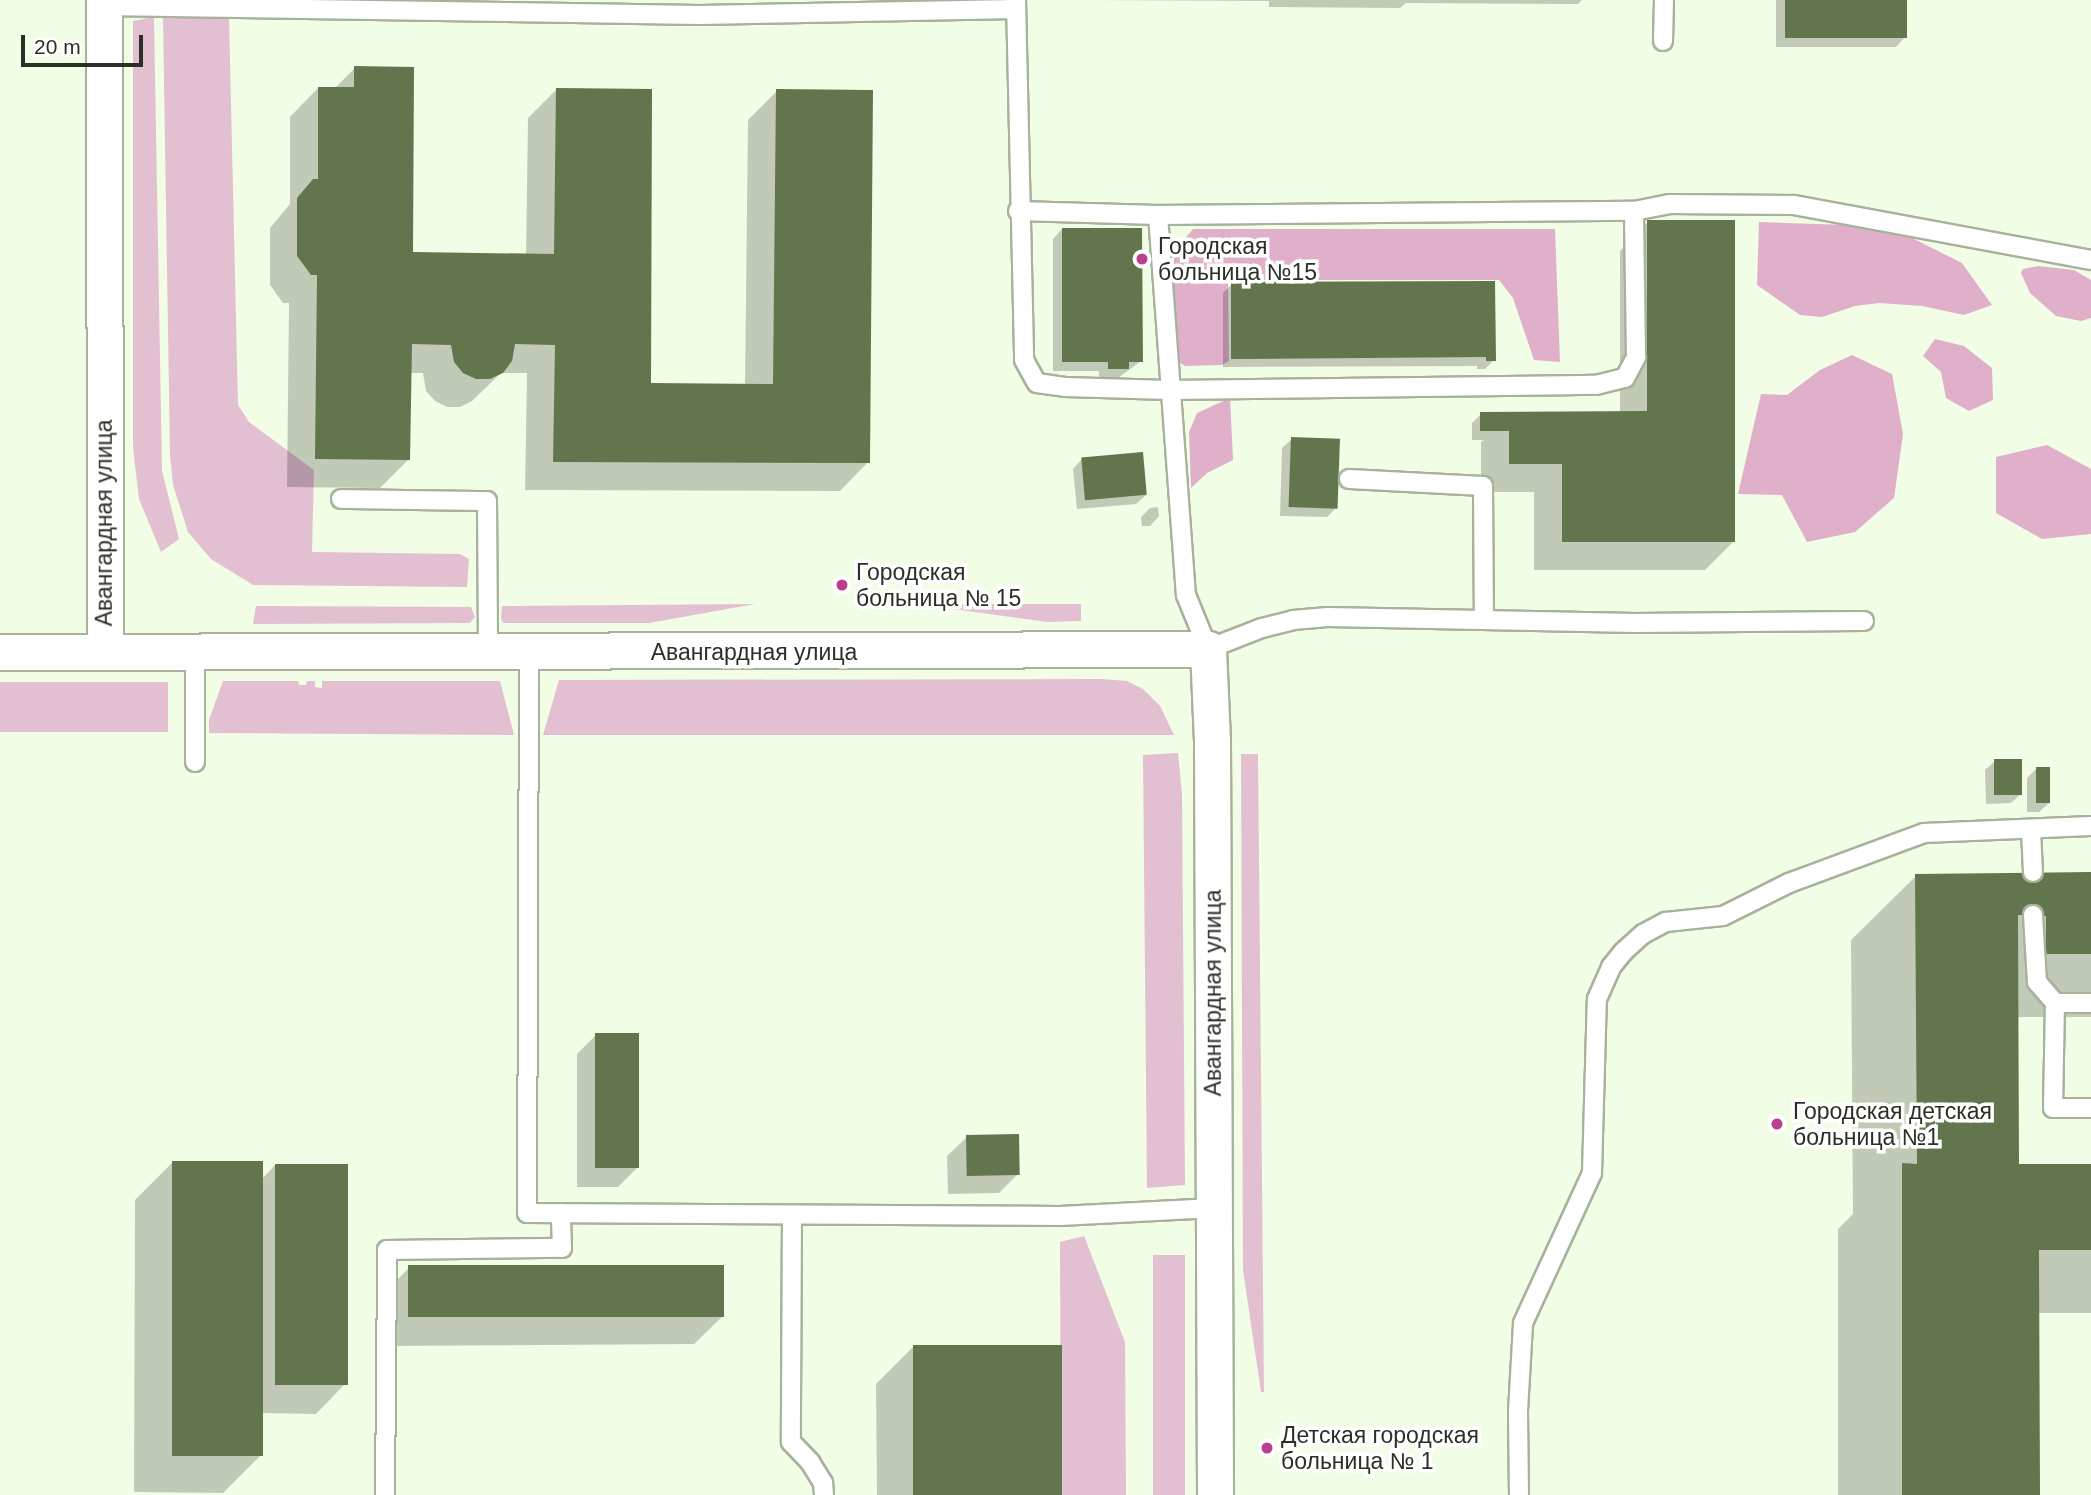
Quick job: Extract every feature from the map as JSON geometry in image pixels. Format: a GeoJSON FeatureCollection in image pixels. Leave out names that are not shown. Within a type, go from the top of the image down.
{"type":"FeatureCollection","features":[{"type":"Feature","properties":{"kind":"street","name":"Авангардная улица"},"geometry":{"type":"LineString","coordinates":[[104,3],[105,651],[529,653],[1208,649],[1212,742],[1215,1495]]}},
{"type":"Feature","properties":{"kind":"street"},"geometry":{"type":"LineString","coordinates":[[0,652],[105,651]]}},
{"type":"Feature","properties":{"kind":"lane"},"geometry":{"type":"LineString","coordinates":[[1663,41],[1664,0]]}},
{"type":"Feature","properties":{"kind":"lane"},"geometry":{"type":"LineString","coordinates":[[104,3],[793,7],[1016,4],[1018,211],[1024,360],[1037,383],[1065,387],[1169,390],[1595,385],[1625,378],[1636,357],[1634,211]]}},
{"type":"Feature","properties":{"kind":"lane"},"geometry":{"type":"LineString","coordinates":[[1018,211],[1158,215],[1634,211],[1669,204],[1794,205],[2091,260]]}},
{"type":"Feature","properties":{"kind":"lane"},"geometry":{"type":"LineString","coordinates":[[1158,215],[1186,595],[1208,649],[1293,620],[1328,617],[1636,623],[1864,621]]}},
{"type":"Feature","properties":{"kind":"lane"},"geometry":{"type":"LineString","coordinates":[[1349,479],[1483,486],[1484,619]]}},
{"type":"Feature","properties":{"kind":"lane"},"geometry":{"type":"LineString","coordinates":[[341,499],[487,501],[488,653]]}},
{"type":"Feature","properties":{"kind":"lane"},"geometry":{"type":"LineString","coordinates":[[195,653],[195,762]]}},
{"type":"Feature","properties":{"kind":"lane"},"geometry":{"type":"LineString","coordinates":[[529,653],[527,1213],[1060,1216],[1214,1208]]}},
{"type":"Feature","properties":{"kind":"lane"},"geometry":{"type":"LineString","coordinates":[[1519,1495],[1518,1411],[1523,1323],[1592,1173],[1597,999],[1611,967],[1643,934],[1666,922],[1723,916],[1789,883],[1924,833],[2091,826]]}},
{"type":"Feature","properties":{"kind":"lane"},"geometry":{"type":"LineString","coordinates":[[2031,830],[2033,872]]}},
{"type":"Feature","properties":{"kind":"lane"},"geometry":{"type":"LineString","coordinates":[[2033,915],[2037,982],[2055,1003],[2053,1108],[2091,1108]]}},
{"type":"Feature","properties":{"kind":"lane"},"geometry":{"type":"LineString","coordinates":[[2055,1003],[2091,1003]]}},
{"type":"Feature","properties":{"kind":"lane"},"geometry":{"type":"LineString","coordinates":[[385,1495],[387,1250],[562,1248],[561,1213]]}},
{"type":"Feature","properties":{"kind":"lane"},"geometry":{"type":"LineString","coordinates":[[792,1215],[791,1442],[810,1462],[823,1483],[824,1495]]}},
{"type":"Feature","properties":{"kind":"shaded area"},"geometry":{"type":"Polygon","coordinates":[[[154,17],[162,471],[179,539],[161,552],[139,499],[133,447],[133,21],[154,17]]]}},
{"type":"Feature","properties":{"kind":"shaded area"},"geometry":{"type":"Polygon","coordinates":[[[163,18],[229,18],[238,405],[249,422],[314,470],[312,552],[460,554],[469,559],[467,587],[253,585],[211,559],[188,532],[173,485],[170,455],[163,18]]]}},
{"type":"Feature","properties":{"kind":"shaded area"},"geometry":{"type":"Polygon","coordinates":[[[1759,222],[1848,225],[1912,238],[1962,263],[1992,305],[1964,315],[1922,306],[1879,303],[1855,306],[1822,317],[1800,315],[1757,285],[1759,222]]]}},
{"type":"Feature","properties":{"kind":"shaded area"},"geometry":{"type":"Polygon","coordinates":[[[1193,229],[1555,229],[1560,362],[1534,360],[1513,298],[1499,280],[1270,280],[1228,281],[1229,361],[1222,365],[1185,366],[1177,361],[1174,333],[1174,251],[1193,229]]]}},
{"type":"Feature","properties":{"kind":"shaded area"},"geometry":{"type":"Polygon","coordinates":[[[2038,266],[2074,270],[2091,280],[2091,318],[2081,321],[2056,316],[2030,293],[2021,273],[2023,269],[2038,266]]]}},
{"type":"Feature","properties":{"kind":"shaded area"},"geometry":{"type":"Polygon","coordinates":[[[1935,339],[1964,346],[1992,368],[1993,400],[1969,411],[1946,398],[1941,372],[1923,356],[1935,339]]]}},
{"type":"Feature","properties":{"kind":"shaded area"},"geometry":{"type":"Polygon","coordinates":[[[1852,355],[1892,374],[1903,434],[1894,498],[1855,532],[1807,542],[1782,495],[1738,494],[1761,394],[1787,395],[1820,370],[1852,355]]]}},
{"type":"Feature","properties":{"kind":"shaded area"},"geometry":{"type":"Polygon","coordinates":[[[1230,398],[1233,460],[1207,473],[1191,488],[1189,432],[1197,413],[1230,398]]]}},
{"type":"Feature","properties":{"kind":"shaded area"},"geometry":{"type":"Polygon","coordinates":[[[2047,445],[2091,469],[2091,534],[2042,539],[1996,513],[1996,457],[2047,445]]]}},
{"type":"Feature","properties":{"kind":"shaded area"},"geometry":{"type":"Polygon","coordinates":[[[755,604],[649,623],[503,623],[501,618],[502,606],[755,604]]]}},
{"type":"Feature","properties":{"kind":"shaded area"},"geometry":{"type":"Polygon","coordinates":[[[939,604],[1081,604],[1081,621],[1047,622],[939,607],[939,604]]]}},
{"type":"Feature","properties":{"kind":"shaded area"},"geometry":{"type":"Polygon","coordinates":[[[256,606],[471,607],[475,617],[470,623],[253,624],[256,606]]]}},
{"type":"Feature","properties":{"kind":"shaded area"},"geometry":{"type":"Polygon","coordinates":[[[559,680],[1127,681],[1143,689],[1160,706],[1174,735],[543,735],[559,680]]]}},
{"type":"Feature","properties":{"kind":"shaded area"},"geometry":{"type":"Polygon","coordinates":[[[223,681],[298,681],[299,685],[306,685],[307,681],[315,681],[315,687],[322,688],[322,681],[500,681],[514,735],[209,733],[209,720],[223,681]]]}},
{"type":"Feature","properties":{"kind":"shaded area"},"geometry":{"type":"Polygon","coordinates":[[[0,682],[168,682],[168,732],[0,732],[0,682]]]}},
{"type":"Feature","properties":{"kind":"shaded area"},"geometry":{"type":"Polygon","coordinates":[[[1178,753],[1182,794],[1185,1185],[1147,1188],[1143,755],[1178,753]]]}},
{"type":"Feature","properties":{"kind":"shaded area"},"geometry":{"type":"Polygon","coordinates":[[[1241,754],[1258,754],[1264,1392],[1261,1392],[1243,1270],[1241,754]]]}},
{"type":"Feature","properties":{"kind":"shaded area"},"geometry":{"type":"Polygon","coordinates":[[[1084,1236],[1125,1342],[1126,1495],[1061,1495],[1060,1242],[1084,1236]]]}},
{"type":"Feature","properties":{"kind":"shaded area"},"geometry":{"type":"Polygon","coordinates":[[[1153,1255],[1185,1255],[1185,1495],[1153,1495],[1153,1255]]]}},
{"type":"Feature","properties":{"kind":"building"},"geometry":{"type":"Polygon","coordinates":[[[1785,0],[1907,0],[1907,38],[1785,38],[1785,0]]]}},
{"type":"Feature","properties":{"kind":"building"},"geometry":{"type":"Polygon","coordinates":[[[354,66],[414,67],[413,252],[554,254],[556,88],[652,89],[651,383],[773,384],[776,89],[873,90],[870,463],[553,462],[555,345],[515,344],[512,361],[503,373],[490,379],[476,379],[463,373],[454,362],[451,345],[412,344],[410,460],[315,459],[317,275],[311,275],[297,256],[297,198],[313,179],[318,179],[318,87],[354,87],[354,66]]]}},
{"type":"Feature","properties":{"kind":"building"},"geometry":{"type":"Polygon","coordinates":[[[1647,220],[1735,220],[1735,542],[1562,542],[1562,464],[1509,464],[1509,431],[1480,431],[1480,412],[1647,411],[1647,220]]]}},
{"type":"Feature","properties":{"kind":"building"},"geometry":{"type":"Polygon","coordinates":[[[1062,228],[1142,228],[1143,362],[1129,362],[1129,369],[1108,369],[1108,362],[1062,362],[1062,228]]]}},
{"type":"Feature","properties":{"kind":"building"},"geometry":{"type":"Polygon","coordinates":[[[1495,281],[1496,361],[1486,361],[1486,357],[1231,359],[1231,282],[1495,281]]]}},
{"type":"Feature","properties":{"kind":"building"},"geometry":{"type":"Polygon","coordinates":[[[1291,437],[1340,439],[1338,509],[1289,507],[1291,437]]]}},
{"type":"Feature","properties":{"kind":"building"},"geometry":{"type":"Polygon","coordinates":[[[1143,452],[1147,495],[1085,500],[1081,457],[1143,452]]]}},
{"type":"Feature","properties":{"kind":"building"},"geometry":{"type":"Polygon","coordinates":[[[1994,759],[2022,759],[2022,795],[1994,795],[1994,759]]]}},
{"type":"Feature","properties":{"kind":"building"},"geometry":{"type":"Polygon","coordinates":[[[2036,767],[2050,767],[2050,803],[2036,803],[2036,767]]]}},
{"type":"Feature","properties":{"kind":"building"},"geometry":{"type":"Polygon","coordinates":[[[2091,872],[2091,954],[2046,954],[2046,916],[2018,915],[2019,1164],[2091,1164],[2091,1250],[2039,1250],[2040,1495],[1902,1495],[1902,1163],[1917,1164],[1915,874],[2091,872]]]}},
{"type":"Feature","properties":{"kind":"building"},"geometry":{"type":"Polygon","coordinates":[[[595,1033],[639,1033],[639,1168],[595,1168],[595,1033]]]}},
{"type":"Feature","properties":{"kind":"building"},"geometry":{"type":"Polygon","coordinates":[[[1019,1134],[1020,1175],[967,1176],[966,1135],[1019,1134]]]}},
{"type":"Feature","properties":{"kind":"building"},"geometry":{"type":"Polygon","coordinates":[[[172,1161],[263,1161],[263,1456],[172,1456],[172,1161]]]}},
{"type":"Feature","properties":{"kind":"building"},"geometry":{"type":"Polygon","coordinates":[[[275,1164],[348,1164],[348,1385],[275,1385],[275,1164]]]}},
{"type":"Feature","properties":{"kind":"building"},"geometry":{"type":"Polygon","coordinates":[[[408,1265],[724,1265],[724,1317],[408,1317],[408,1265]]]}},
{"type":"Feature","properties":{"kind":"building"},"geometry":{"type":"Polygon","coordinates":[[[913,1345],[1062,1345],[1062,1495],[913,1495],[913,1345]]]}},
{"type":"Feature","properties":{"kind":"place","name":"Городская больница №15"},"geometry":{"type":"Point","coordinates":[1142,259]}},
{"type":"Feature","properties":{"kind":"place","name":"Городская больница № 15"},"geometry":{"type":"Point","coordinates":[842,585]}},
{"type":"Feature","properties":{"kind":"place","name":"Городская детская больница №1"},"geometry":{"type":"Point","coordinates":[1777,1124]}},
{"type":"Feature","properties":{"kind":"place","name":"Детская городская больница № 1"},"geometry":{"type":"Point","coordinates":[1267,1448]}}]}
